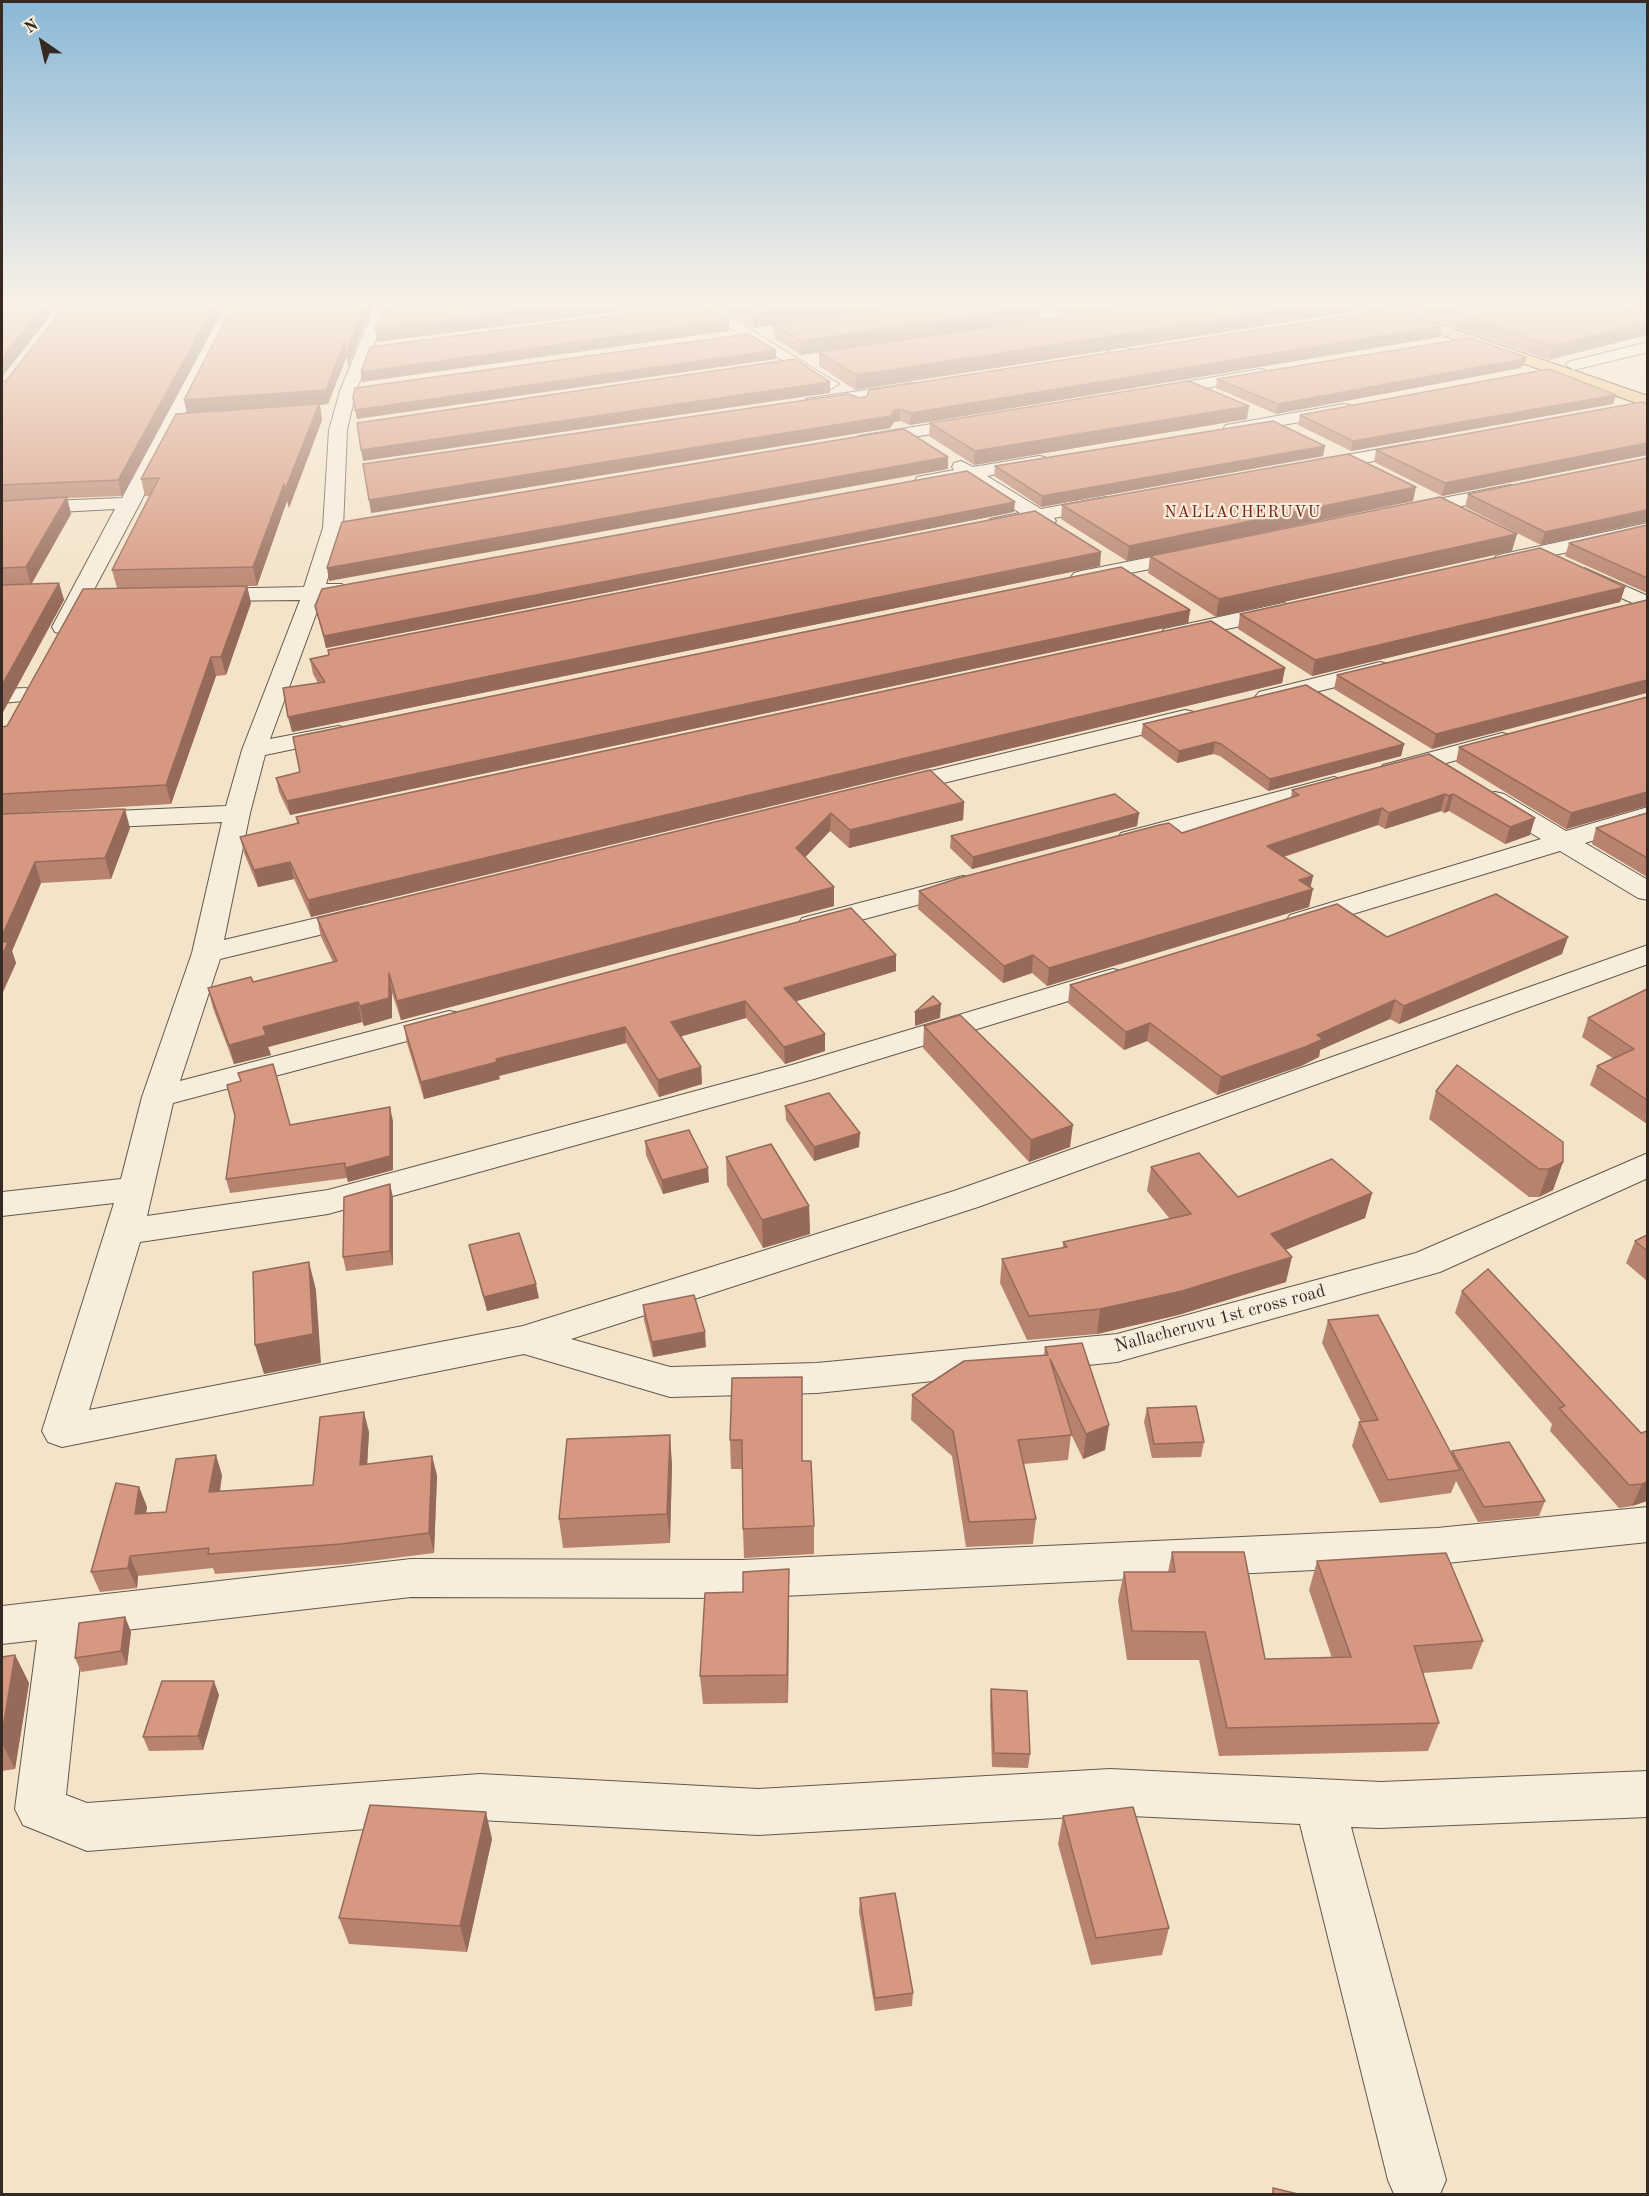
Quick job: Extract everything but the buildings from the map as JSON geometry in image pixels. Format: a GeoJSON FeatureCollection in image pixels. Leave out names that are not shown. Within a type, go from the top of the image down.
{"type":"FeatureCollection","features":[{"type":"Feature","properties":{"kind":"street"},"geometry":{"type":"LineString","coordinates":[[52,647],[181,403]]}},
{"type":"Feature","properties":{"kind":"street"},"geometry":{"type":"LineString","coordinates":[[348,403],[345,410],[339,527],[313,593],[298,662],[254,750],[241,828],[207,953],[158,1097],[125,1232],[62,1431],[524,1340],[966,1199],[1647,954]]}},
{"type":"Feature","properties":{"kind":"street"},"geometry":{"type":"LineString","coordinates":[[793,406],[810,403]]}},
{"type":"Feature","properties":{"kind":"street"},"geometry":{"type":"LineString","coordinates":[[862,403],[1066,533]]}},
{"type":"Feature","properties":{"kind":"street"},"geometry":{"type":"LineString","coordinates":[[1613,411],[1645,403]]}},
{"type":"Feature","properties":{"kind":"street"},"geometry":{"type":"LineString","coordinates":[[1216,431],[1368,404]]}},
{"type":"Feature","properties":{"kind":"street"},"geometry":{"type":"LineString","coordinates":[[1243,408],[1303,436]]}},
{"type":"Feature","properties":{"kind":"street"},"geometry":{"type":"LineString","coordinates":[[849,443],[991,419]]}},
{"type":"Feature","properties":{"kind":"street"},"geometry":{"type":"LineString","coordinates":[[171,423],[194,422]]}},
{"type":"Feature","properties":{"kind":"street"},"geometry":{"type":"LineString","coordinates":[[1292,470],[1442,443]]}},
{"type":"Feature","properties":{"kind":"street"},"geometry":{"type":"LineString","coordinates":[[1322,446],[1381,475]]}},
{"type":"Feature","properties":{"kind":"street"},"geometry":{"type":"LineString","coordinates":[[911,483],[1052,459]]}},
{"type":"Feature","properties":{"kind":"street"},"geometry":{"type":"LineString","coordinates":[[1385,516],[1535,485]]}},
{"type":"Feature","properties":{"kind":"street"},"geometry":{"type":"LineString","coordinates":[[1412,489],[1463,515]]}},
{"type":"Feature","properties":{"kind":"street"},"geometry":{"type":"LineString","coordinates":[[979,527],[1131,499]]}},
{"type":"Feature","properties":{"kind":"street"},"geometry":{"type":"LineString","coordinates":[[2,509],[130,503]]}},
{"type":"Feature","properties":{"kind":"street"},"geometry":{"type":"LineString","coordinates":[[1480,566],[1647,529]]}},
{"type":"Feature","properties":{"kind":"street"},"geometry":{"type":"LineString","coordinates":[[1516,542],[1647,604]]}},
{"type":"Feature","properties":{"kind":"street"},"geometry":{"type":"LineString","coordinates":[[1093,551],[1148,586]]}},
{"type":"Feature","properties":{"kind":"street"},"geometry":{"type":"LineString","coordinates":[[1062,581],[1212,551]]}},
{"type":"Feature","properties":{"kind":"street"},"geometry":{"type":"LineString","coordinates":[[184,596],[313,593],[348,586]]}},
{"type":"Feature","properties":{"kind":"street"},"geometry":{"type":"LineString","coordinates":[[1613,612],[1647,604]]}},
{"type":"Feature","properties":{"kind":"street"},"geometry":{"type":"LineString","coordinates":[[1151,639],[1223,632],[1306,605]]}},
{"type":"Feature","properties":{"kind":"street"},"geometry":{"type":"LineString","coordinates":[[1186,609],[1223,632]]}},
{"type":"Feature","properties":{"kind":"street"},"geometry":{"type":"LineString","coordinates":[[1239,704],[1399,665]]}},
{"type":"Feature","properties":{"kind":"street"},"geometry":{"type":"LineString","coordinates":[[868,793],[1204,712]]}},
{"type":"Feature","properties":{"kind":"street"},"geometry":{"type":"LineString","coordinates":[[254,750],[360,728]]}},
{"type":"Feature","properties":{"kind":"street"},"geometry":{"type":"LineString","coordinates":[[1106,846],[1533,732]]}},
{"type":"Feature","properties":{"kind":"street"},"geometry":{"type":"LineString","coordinates":[[1480,791],[1647,892]]}},
{"type":"Feature","properties":{"kind":"street"},"geometry":{"type":"LineString","coordinates":[[1268,931],[1647,815]]}},
{"type":"Feature","properties":{"kind":"street"},"geometry":{"type":"LineString","coordinates":[[2,824],[241,828]]}},
{"type":"Feature","properties":{"kind":"street"},"geometry":{"type":"LineString","coordinates":[[782,932],[990,876]]}},
{"type":"Feature","properties":{"kind":"street"},"geometry":{"type":"LineString","coordinates":[[207,953],[381,911]]}},
{"type":"Feature","properties":{"kind":"street"},"geometry":{"type":"LineString","coordinates":[[125,1232],[328,1202],[803,1072],[1143,969]]}},
{"type":"Feature","properties":{"kind":"street"},"geometry":{"type":"LineString","coordinates":[[158,1097],[470,1014]]}},
{"type":"Feature","properties":{"kind":"street","name":"Nallacheruvu 1st cross road"},"geometry":{"type":"LineString","coordinates":[[524,1340],[670,1382],[817,1378],[1117,1348],[1427,1263],[1647,1164]]}},
{"type":"Feature","properties":{"kind":"street"},"geometry":{"type":"LineString","coordinates":[[2,1204],[136,1189]]}},
{"type":"Feature","properties":{"kind":"street"},"geometry":{"type":"LineString","coordinates":[[2,1625],[411,1578],[742,1579],[1437,1546],[1647,1524]]}},
{"type":"Feature","properties":{"kind":"street"},"geometry":{"type":"LineString","coordinates":[[62,1618],[40,1809],[87,1827],[480,1797],[758,1812],[1110,1792],[1381,1805],[1647,1794]]}},
{"type":"Feature","properties":{"kind":"street"},"geometry":{"type":"LineString","coordinates":[[1319,1801],[1417,2180]]}},
{"type":"Feature","properties":{"kind":"district","name":"NALLACHERUVU"},"geometry":{"type":"Point","coordinates":[1243,513]}}]}
